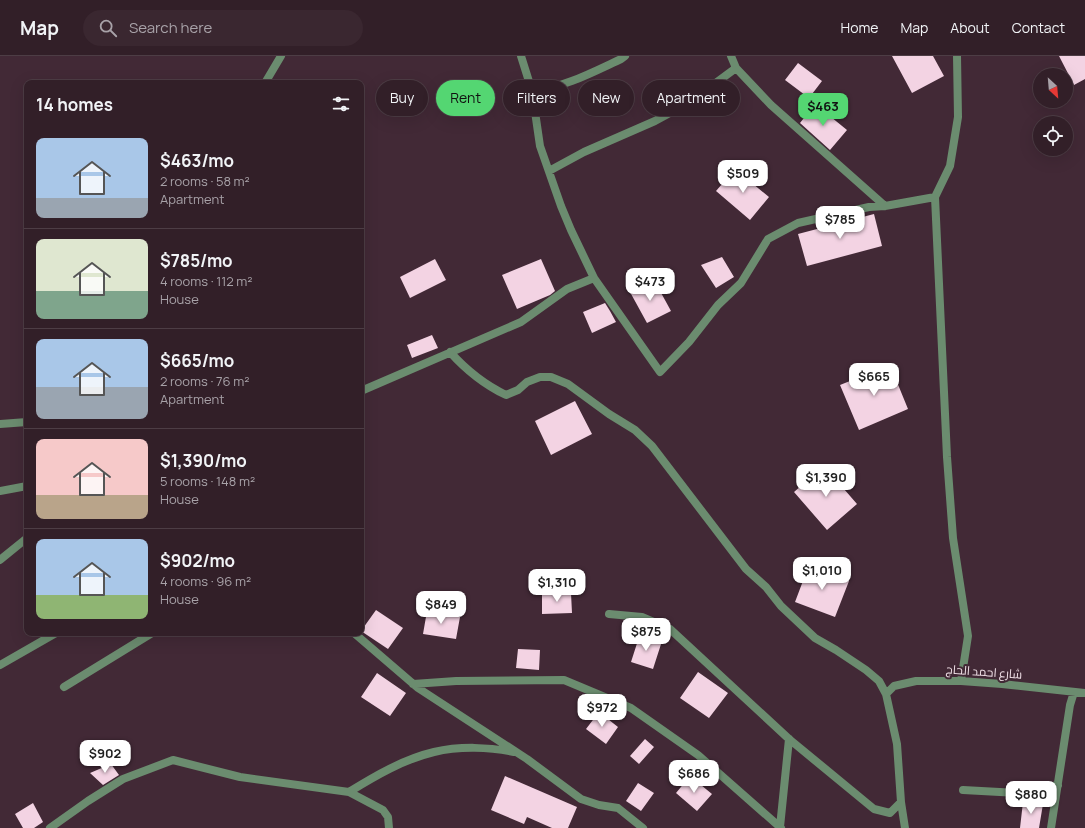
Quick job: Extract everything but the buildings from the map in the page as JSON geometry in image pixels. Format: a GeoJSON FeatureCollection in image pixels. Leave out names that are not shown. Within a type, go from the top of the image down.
{"type":"FeatureCollection","features":[{"type":"Feature","properties":{"kind":"street"},"geometry":{"type":"LineString","coordinates":[[268,80],[281,56]]}},
{"type":"Feature","properties":{"kind":"street"},"geometry":{"type":"LineString","coordinates":[[521,56],[529,80]]}},
{"type":"Feature","properties":{"kind":"street"},"geometry":{"type":"LineString","coordinates":[[570,81],[625,56]]}},
{"type":"Feature","properties":{"kind":"street"},"geometry":{"type":"LineString","coordinates":[[732,56],[736,68],[771,105],[885,206]]}},
{"type":"Feature","properties":{"kind":"street"},"geometry":{"type":"LineString","coordinates":[[957,56],[958,117],[950,166],[936,197],[947,457],[953,538],[968,636],[961,681]]}},
{"type":"Feature","properties":{"kind":"street"},"geometry":{"type":"LineString","coordinates":[[549,171],[584,152],[655,121],[690,102],[736,68]]}},
{"type":"Feature","properties":{"kind":"street"},"geometry":{"type":"LineString","coordinates":[[536,116],[540,146],[549,171],[571,230],[594,278],[660,372],[689,342],[718,305],[741,282],[768,239],[798,223],[869,207],[885,206],[936,197]]}},
{"type":"Feature","properties":{"kind":"street"},"geometry":{"type":"LineString","coordinates":[[364,390],[521,322],[567,289],[594,278]]}},
{"type":"Feature","properties":{"kind":"street"},"geometry":{"type":"LineString","coordinates":[[450,352],[465,369],[480,380],[506,395],[518,390],[527,382],[540,377],[551,377],[568,384],[609,414],[635,430],[652,446],[746,569],[766,587],[781,606],[815,638],[866,670],[879,681],[886,694],[897,744],[901,802],[905,828]]}},
{"type":"Feature","properties":{"kind":"street"},"geometry":{"type":"LineString","coordinates":[[0,424],[24,422]]}},
{"type":"Feature","properties":{"kind":"street"},"geometry":{"type":"LineString","coordinates":[[0,491],[24,487]]}},
{"type":"Feature","properties":{"kind":"street"},"geometry":{"type":"LineString","coordinates":[[0,560],[24,540]]}},
{"type":"Feature","properties":{"kind":"street"},"geometry":{"type":"LineString","coordinates":[[609,614],[642,616],[670,629],[789,739],[874,809],[890,814],[901,802]]}},
{"type":"Feature","properties":{"kind":"street"},"geometry":{"type":"LineString","coordinates":[[0,665],[51,636]]}},
{"type":"Feature","properties":{"kind":"street"},"geometry":{"type":"LineString","coordinates":[[64,687],[147,636]]}},
{"type":"Feature","properties":{"kind":"street"},"geometry":{"type":"LineString","coordinates":[[357,636],[413,684],[518,753],[582,799],[618,808],[644,828]]}},
{"type":"Feature","properties":{"kind":"street"},"geometry":{"type":"LineString","coordinates":[[413,684],[456,681],[564,680],[631,708],[698,756],[780,827]]}},
{"type":"Feature","properties":{"kind":"street","name":"شارع احمد الحاج"},"geometry":{"type":"LineString","coordinates":[[886,694],[894,686],[916,681],[961,681],[1085,693]]}},
{"type":"Feature","properties":{"kind":"street"},"geometry":{"type":"LineString","coordinates":[[1051,828],[1070,705],[1074,692]]}},
{"type":"Feature","properties":{"kind":"street"},"geometry":{"type":"LineString","coordinates":[[780,827],[789,739]]}},
{"type":"Feature","properties":{"kind":"street"},"geometry":{"type":"LineString","coordinates":[[348,792],[378,774],[435,752],[465,748],[498,748],[518,753]]}},
{"type":"Feature","properties":{"kind":"street"},"geometry":{"type":"LineString","coordinates":[[50,828],[123,779],[173,760],[240,777],[348,792],[382,810],[388,817],[389,828]]}},
{"type":"Feature","properties":{"kind":"street"},"geometry":{"type":"LineString","coordinates":[[963,790],[1020,793],[1058,785]]}}]}
